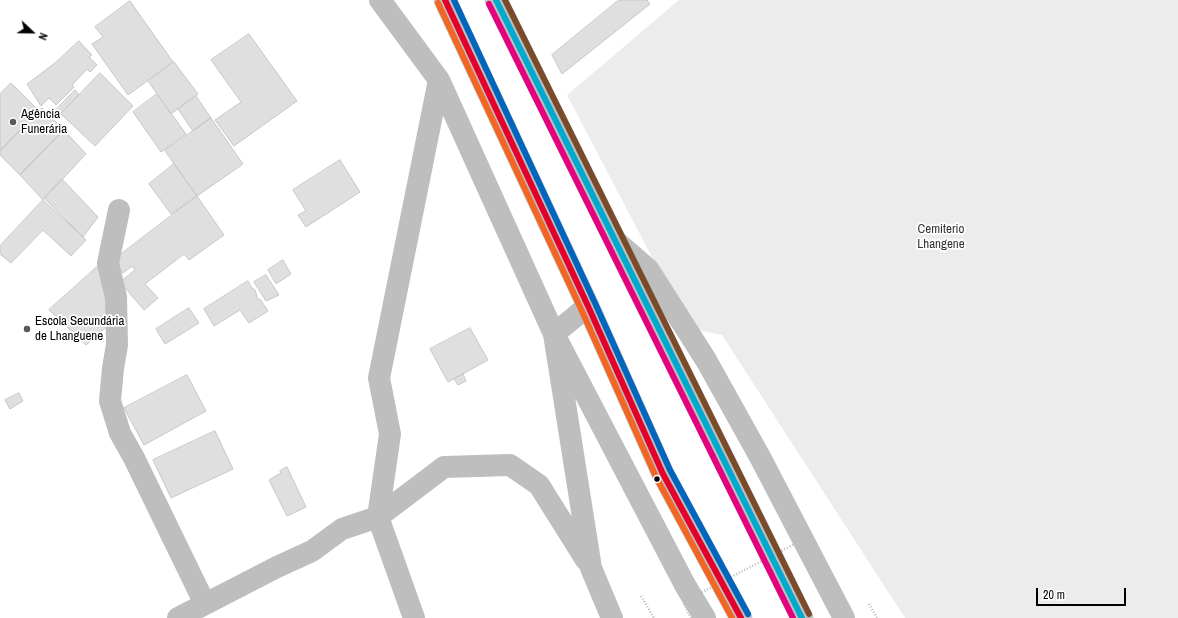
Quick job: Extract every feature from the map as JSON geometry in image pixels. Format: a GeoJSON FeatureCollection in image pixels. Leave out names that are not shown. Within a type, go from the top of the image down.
{"type":"FeatureCollection","features":[{"type":"Feature","properties":{"kind":"main road"},"geometry":{"type":"LineString","coordinates":[[380,0],[439,80],[554,334],[684,584],[705,618]]}},
{"type":"Feature","properties":{"kind":"main road"},"geometry":{"type":"LineString","coordinates":[[445,0],[588,306],[663,474],[741,618]]}},
{"type":"Feature","properties":{"kind":"main road"},"geometry":{"type":"LineString","coordinates":[[496,0],[618,243],[802,618]]}},
{"type":"Feature","properties":{"kind":"main road"},"geometry":{"type":"LineString","coordinates":[[414,618],[378,517],[390,434],[379,378],[439,80]]}},
{"type":"Feature","properties":{"kind":"main road"},"geometry":{"type":"LineString","coordinates":[[119,210],[108,263],[116,297],[117,345],[110,401],[120,433],[134,458],[205,604]]}},
{"type":"Feature","properties":{"kind":"main road"},"geometry":{"type":"LineString","coordinates":[[618,243],[648,269],[706,360],[760,458],[844,618]]}},
{"type":"Feature","properties":{"kind":"main road"},"geometry":{"type":"LineString","coordinates":[[554,334],[588,306]]}},
{"type":"Feature","properties":{"kind":"main road"},"geometry":{"type":"LineString","coordinates":[[554,334],[591,568]]}},
{"type":"Feature","properties":{"kind":"main road"},"geometry":{"type":"LineString","coordinates":[[178,618],[277,566],[312,551],[342,529],[378,517],[444,467],[510,465],[539,485],[591,568],[612,618]]}},
{"type":"Feature","properties":{"kind":"path"},"geometry":{"type":"LineString","coordinates":[[691,618],[683,602],[810,536],[850,618]]}},
{"type":"Feature","properties":{"kind":"path"},"geometry":{"type":"LineString","coordinates":[[641,596],[654,618]]}},
{"type":"Feature","properties":{"kind":"green space","name":"Cemiterio Lhangene"},"geometry":{"type":"Polygon","coordinates":[[[679,0],[1178,0],[1178,618],[905,618],[722,335],[689,328],[567,95],[679,0]]]}},
{"type":"Feature","properties":{"kind":"building"},"geometry":{"type":"Polygon","coordinates":[[[619,0],[647,0],[650,4],[562,74],[552,55],[619,0]]]}},
{"type":"Feature","properties":{"kind":"building"},"geometry":{"type":"Polygon","coordinates":[[[130,1],[173,62],[128,95],[92,44],[103,37],[95,27],[130,1]]]}},
{"type":"Feature","properties":{"kind":"building"},"geometry":{"type":"Polygon","coordinates":[[[249,34],[297,101],[234,146],[215,120],[241,102],[211,60],[249,34]]]}},
{"type":"Feature","properties":{"kind":"building"},"geometry":{"type":"Polygon","coordinates":[[[79,41],[92,55],[89,57],[97,65],[90,72],[87,69],[72,85],[74,87],[56,105],[49,98],[41,106],[27,84],[55,63],[79,41]]]}},
{"type":"Feature","properties":{"kind":"building"},"geometry":{"type":"Polygon","coordinates":[[[174,62],[198,94],[171,114],[148,81],[174,62]]]}},
{"type":"Feature","properties":{"kind":"building"},"geometry":{"type":"Polygon","coordinates":[[[100,73],[133,106],[95,146],[61,114],[100,73]]]}},
{"type":"Feature","properties":{"kind":"building"},"geometry":{"type":"Polygon","coordinates":[[[11,83],[39,111],[0,151],[0,94],[11,83]]]}},
{"type":"Feature","properties":{"kind":"building"},"geometry":{"type":"Polygon","coordinates":[[[75,90],[79,95],[59,115],[55,111],[75,90]]]}},
{"type":"Feature","properties":{"kind":"building"},"geometry":{"type":"Polygon","coordinates":[[[157,94],[186,134],[161,152],[133,112],[157,94]]]}},
{"type":"Feature","properties":{"kind":"building"},"geometry":{"type":"Polygon","coordinates":[[[196,96],[211,118],[193,131],[178,109],[196,96]]]}},
{"type":"Feature","properties":{"kind":"building"},"geometry":{"type":"Polygon","coordinates":[[[42,108],[64,130],[20,175],[0,155],[0,151],[42,108]]]}},
{"type":"Feature","properties":{"kind":"building"},"geometry":{"type":"Polygon","coordinates":[[[211,118],[243,164],[197,196],[165,151],[211,118]]]}},
{"type":"Feature","properties":{"kind":"building"},"geometry":{"type":"Polygon","coordinates":[[[64,130],[86,154],[43,200],[20,175],[64,130]]]}},
{"type":"Feature","properties":{"kind":"building"},"geometry":{"type":"Polygon","coordinates":[[[340,160],[360,192],[306,227],[298,215],[306,211],[293,190],[340,160]]]}},
{"type":"Feature","properties":{"kind":"building"},"geometry":{"type":"Polygon","coordinates":[[[174,164],[197,196],[171,214],[149,184],[174,164]]]}},
{"type":"Feature","properties":{"kind":"building"},"geometry":{"type":"Polygon","coordinates":[[[62,179],[98,217],[83,237],[44,198],[62,179]]]}},
{"type":"Feature","properties":{"kind":"building"},"geometry":{"type":"Polygon","coordinates":[[[197,196],[224,235],[189,260],[184,254],[145,284],[158,298],[144,310],[120,282],[135,270],[132,266],[123,273],[116,264],[116,258],[197,196]]]}},
{"type":"Feature","properties":{"kind":"building"},"geometry":{"type":"Polygon","coordinates":[[[43,200],[86,240],[71,256],[43,230],[11,263],[0,254],[0,246],[43,200]]]}},
{"type":"Feature","properties":{"kind":"building"},"geometry":{"type":"Polygon","coordinates":[[[283,260],[291,274],[276,284],[268,270],[283,260]]]}},
{"type":"Feature","properties":{"kind":"building"},"geometry":{"type":"Polygon","coordinates":[[[98,266],[111,323],[86,345],[49,310],[98,266]]]}},
{"type":"Feature","properties":{"kind":"building"},"geometry":{"type":"Polygon","coordinates":[[[266,275],[279,295],[266,301],[254,282],[266,275]]]}},
{"type":"Feature","properties":{"kind":"building"},"geometry":{"type":"Polygon","coordinates":[[[248,281],[255,290],[258,300],[260,299],[268,311],[249,323],[240,310],[214,326],[204,309],[248,281]]]}},
{"type":"Feature","properties":{"kind":"building"},"geometry":{"type":"Polygon","coordinates":[[[189,308],[199,323],[165,344],[156,329],[189,308]]]}},
{"type":"Feature","properties":{"kind":"building"},"geometry":{"type":"Polygon","coordinates":[[[470,328],[488,360],[448,382],[430,349],[470,328]]]}},
{"type":"Feature","properties":{"kind":"building"},"geometry":{"type":"Polygon","coordinates":[[[463,374],[466,381],[458,385],[454,379],[463,374]]]}},
{"type":"Feature","properties":{"kind":"building"},"geometry":{"type":"Polygon","coordinates":[[[187,375],[206,411],[144,445],[124,408],[187,375]]]}},
{"type":"Feature","properties":{"kind":"building"},"geometry":{"type":"Polygon","coordinates":[[[19,393],[23,401],[10,409],[5,400],[19,393]]]}},
{"type":"Feature","properties":{"kind":"building"},"geometry":{"type":"Polygon","coordinates":[[[215,431],[233,469],[171,498],[153,460],[215,431]]]}},
{"type":"Feature","properties":{"kind":"building"},"geometry":{"type":"Polygon","coordinates":[[[287,467],[306,507],[287,516],[269,480],[281,473],[280,471],[287,467]]]}},
{"type":"Feature","properties":{"kind":"transit line"},"geometry":{"type":"LineString","coordinates":[[445,0],[588,306],[663,474],[741,618]]}},
{"type":"Feature","properties":{"kind":"transit line"},"geometry":{"type":"LineString","coordinates":[[454,0],[595,303],[670,470],[748,614]]}},
{"type":"Feature","properties":{"kind":"transit line"},"geometry":{"type":"LineString","coordinates":[[496,0],[802,618]]}},
{"type":"Feature","properties":{"kind":"transit line"},"geometry":{"type":"LineString","coordinates":[[505,0],[809,614]]}},
{"type":"Feature","properties":{"kind":"transit line"},"geometry":{"type":"LineString","coordinates":[[438,3],[581,309],[656,477],[732,618]]}},
{"type":"Feature","properties":{"kind":"transit line"},"geometry":{"type":"LineString","coordinates":[[489,4],[793,618]]}},
{"type":"Feature","properties":{"kind":"place","name":"Agência Funerária"},"geometry":{"type":"Point","coordinates":[13,122]}},
{"type":"Feature","properties":{"kind":"place","name":"Escola Secundária de Lhanguene"},"geometry":{"type":"Point","coordinates":[27,329]}}]}
